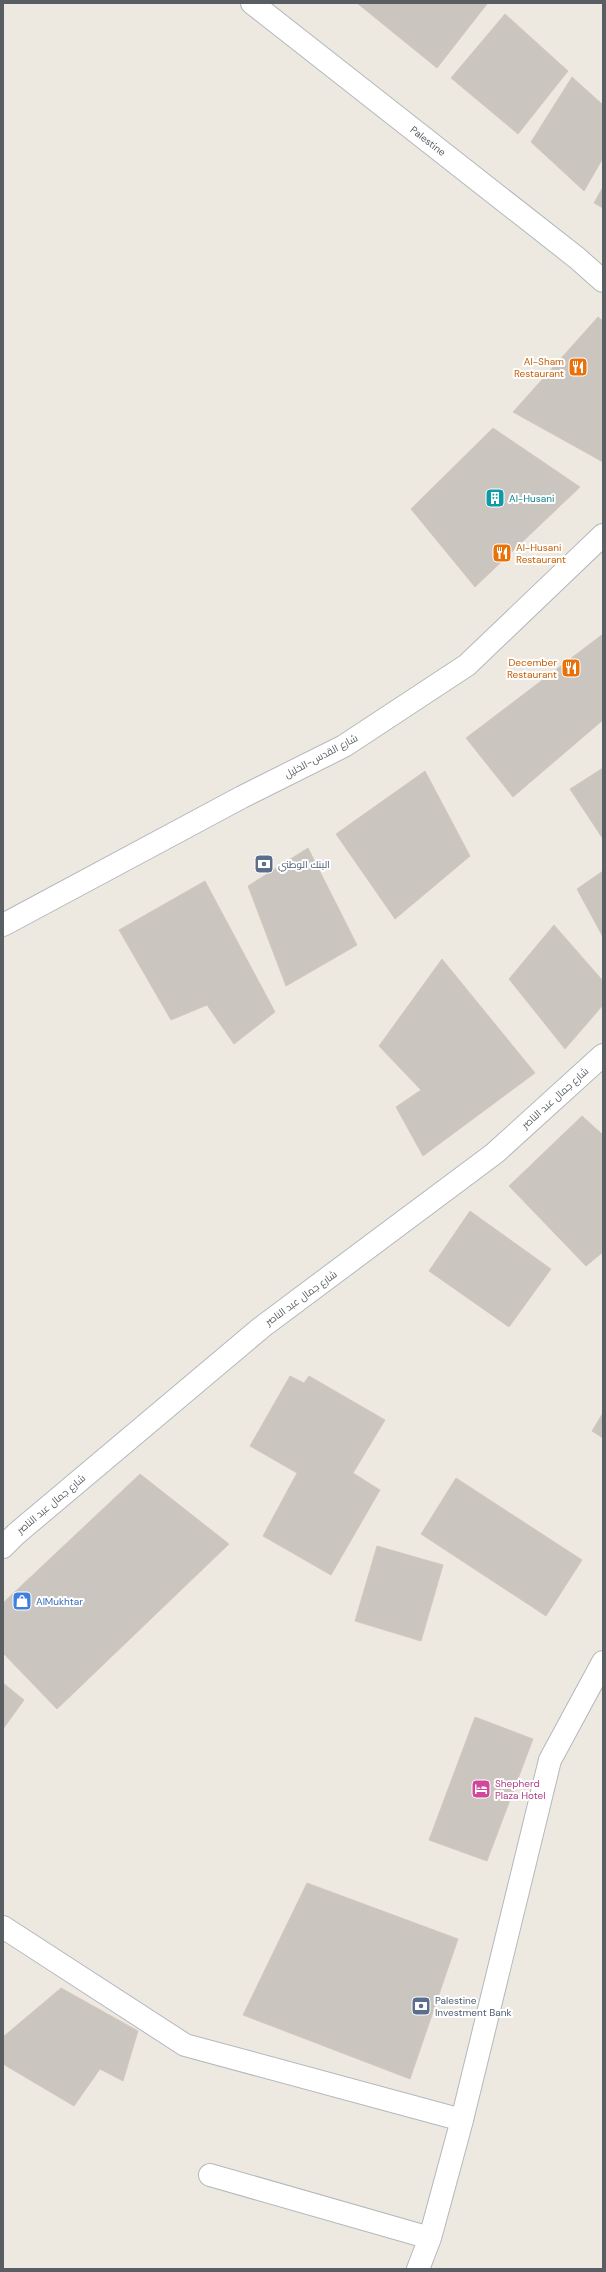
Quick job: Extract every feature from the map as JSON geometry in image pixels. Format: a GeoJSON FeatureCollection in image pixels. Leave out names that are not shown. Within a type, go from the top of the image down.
{"type":"FeatureCollection","features":[{"type":"Feature","properties":{"kind":"street","name":"Palestine"},"geometry":{"type":"LineString","coordinates":[[252,3],[578,258],[603,281]]}},
{"type":"Feature","properties":{"kind":"street","name":"شارع القدس-الخليل"},"geometry":{"type":"LineString","coordinates":[[3,925],[350,741],[467,665],[603,535]]}},
{"type":"Feature","properties":{"kind":"street","name":"شارع جمال عبد الناصر"},"geometry":{"type":"LineString","coordinates":[[3,1547],[16,1534],[262,1327],[495,1153],[603,1055]]}},
{"type":"Feature","properties":{"kind":"street"},"geometry":{"type":"LineString","coordinates":[[418,2269],[430,2238],[462,2120],[550,1760],[603,1662]]}},
{"type":"Feature","properties":{"kind":"street"},"geometry":{"type":"LineString","coordinates":[[3,1927],[185,2045],[462,2120]]}},
{"type":"Feature","properties":{"kind":"street"},"geometry":{"type":"LineString","coordinates":[[210,2175],[430,2238]]}},
{"type":"Feature","properties":{"kind":"building"},"geometry":{"type":"Polygon","coordinates":[[[357,3],[486,3],[487,4],[437,68],[357,3]]]}},
{"type":"Feature","properties":{"kind":"building"},"geometry":{"type":"Polygon","coordinates":[[[505,14],[568,71],[518,134],[451,78],[505,14]]]}},
{"type":"Feature","properties":{"kind":"building"},"geometry":{"type":"Polygon","coordinates":[[[572,77],[603,105],[603,158],[584,191],[531,142],[572,77]]]}},
{"type":"Feature","properties":{"kind":"building"},"geometry":{"type":"Polygon","coordinates":[[[603,187],[603,208],[594,203],[603,187]]]}},
{"type":"Feature","properties":{"kind":"building","name":"Al-Sham Restaurant"},"geometry":{"type":"Polygon","coordinates":[[[598,317],[603,321],[603,462],[513,412],[598,317]]]}},
{"type":"Feature","properties":{"kind":"building","name":"Al-Husani"},"geometry":{"type":"Polygon","coordinates":[[[493,428],[580,487],[475,587],[411,509],[493,428]]]}},
{"type":"Feature","properties":{"kind":"building"},"geometry":{"type":"Polygon","coordinates":[[[603,634],[603,720],[513,797],[466,738],[603,634]]]}},
{"type":"Feature","properties":{"kind":"building"},"geometry":{"type":"Polygon","coordinates":[[[603,768],[603,839],[570,789],[603,768]]]}},
{"type":"Feature","properties":{"kind":"building"},"geometry":{"type":"Polygon","coordinates":[[[425,771],[470,856],[395,919],[336,834],[425,771]]]}},
{"type":"Feature","properties":{"kind":"building"},"geometry":{"type":"Polygon","coordinates":[[[308,848],[357,945],[286,986],[248,886],[308,848]]]}},
{"type":"Feature","properties":{"kind":"building"},"geometry":{"type":"Polygon","coordinates":[[[603,871],[603,937],[577,889],[603,871]]]}},
{"type":"Feature","properties":{"kind":"building"},"geometry":{"type":"Polygon","coordinates":[[[205,881],[275,1012],[234,1044],[207,1005],[171,1020],[119,930],[205,881]]]}},
{"type":"Feature","properties":{"kind":"building"},"geometry":{"type":"Polygon","coordinates":[[[554,925],[603,981],[603,1005],[565,1049],[509,979],[554,925]]]}},
{"type":"Feature","properties":{"kind":"building"},"geometry":{"type":"Polygon","coordinates":[[[442,959],[535,1073],[423,1156],[396,1107],[421,1090],[379,1046],[442,959]]]}},
{"type":"Feature","properties":{"kind":"building"},"geometry":{"type":"Polygon","coordinates":[[[582,1116],[603,1135],[603,1252],[586,1266],[509,1186],[582,1116]]]}},
{"type":"Feature","properties":{"kind":"building"},"geometry":{"type":"Polygon","coordinates":[[[470,1211],[551,1269],[509,1327],[429,1271],[470,1211]]]}},
{"type":"Feature","properties":{"kind":"building"},"geometry":{"type":"Polygon","coordinates":[[[290,1376],[304,1383],[309,1376],[385,1420],[353,1473],[380,1490],[331,1575],[263,1536],[297,1473],[250,1446],[290,1376]]]}},
{"type":"Feature","properties":{"kind":"building"},"geometry":{"type":"Polygon","coordinates":[[[603,1413],[603,1438],[592,1431],[603,1413]]]}},
{"type":"Feature","properties":{"kind":"building"},"geometry":{"type":"Polygon","coordinates":[[[140,1474],[229,1544],[57,1709],[3,1653],[3,1603],[140,1474]]]}},
{"type":"Feature","properties":{"kind":"building"},"geometry":{"type":"Polygon","coordinates":[[[456,1478],[582,1560],[546,1616],[421,1534],[456,1478]]]}},
{"type":"Feature","properties":{"kind":"building"},"geometry":{"type":"Polygon","coordinates":[[[377,1546],[443,1565],[421,1641],[355,1621],[377,1546]]]}},
{"type":"Feature","properties":{"kind":"building"},"geometry":{"type":"Polygon","coordinates":[[[3,1683],[24,1700],[3,1729],[3,1683]]]}},
{"type":"Feature","properties":{"kind":"building","name":"Shepherd Plaza Hotel"},"geometry":{"type":"Polygon","coordinates":[[[475,1717],[533,1739],[487,1861],[429,1840],[475,1717]]]}},
{"type":"Feature","properties":{"kind":"building"},"geometry":{"type":"Polygon","coordinates":[[[307,1883],[458,1939],[410,2079],[243,2015],[307,1883]]]}},
{"type":"Feature","properties":{"kind":"building"},"geometry":{"type":"Polygon","coordinates":[[[61,1988],[138,2031],[123,2081],[100,2069],[74,2106],[3,2064],[3,2037],[61,1988]]]}},
{"type":"Feature","properties":{"kind":"place","name":"Al-Sham Restaurant"},"geometry":{"type":"Point","coordinates":[578,367]}},
{"type":"Feature","properties":{"kind":"place","name":"Al-Husani"},"geometry":{"type":"Point","coordinates":[495,498]}},
{"type":"Feature","properties":{"kind":"place","name":"Al-Husani Restaurant"},"geometry":{"type":"Point","coordinates":[502,553]}},
{"type":"Feature","properties":{"kind":"place","name":"December Restaurant"},"geometry":{"type":"Point","coordinates":[571,668]}},
{"type":"Feature","properties":{"kind":"place","name":"البنك الوطني"},"geometry":{"type":"Point","coordinates":[264,864]}},
{"type":"Feature","properties":{"kind":"place","name":"AlMukhtar"},"geometry":{"type":"Point","coordinates":[22,1601]}},
{"type":"Feature","properties":{"kind":"place","name":"Shepherd Plaza Hotel"},"geometry":{"type":"Point","coordinates":[481,1789]}},
{"type":"Feature","properties":{"kind":"place","name":"Palestine Investment Bank"},"geometry":{"type":"Point","coordinates":[421,2006]}}]}
